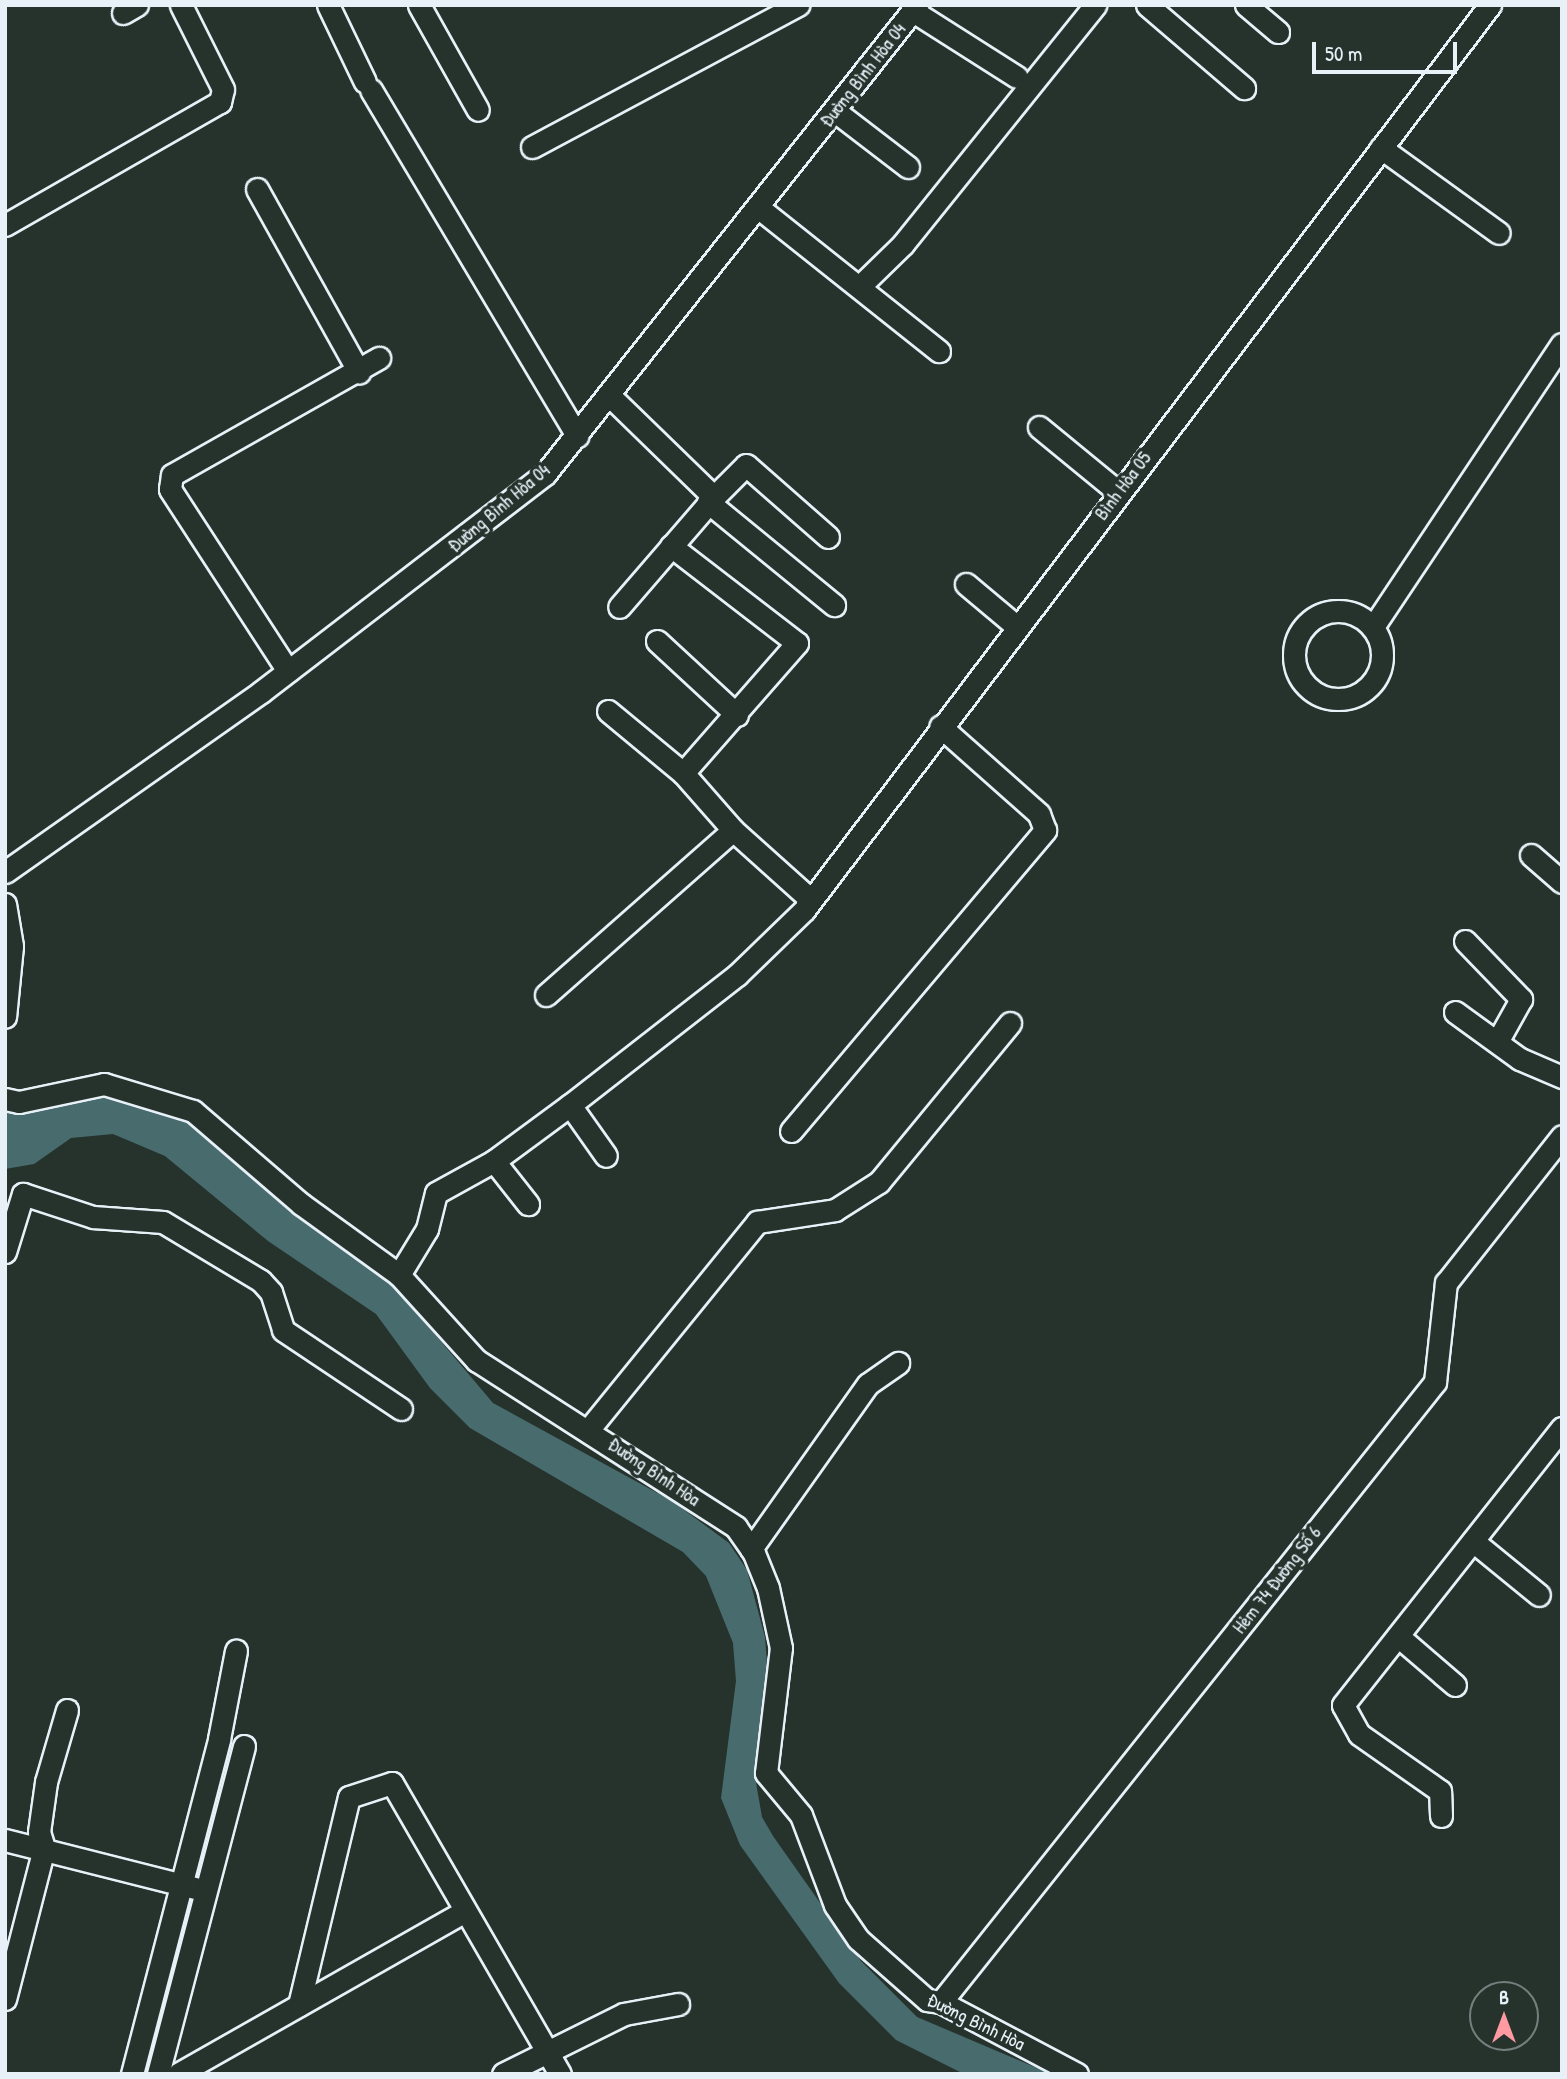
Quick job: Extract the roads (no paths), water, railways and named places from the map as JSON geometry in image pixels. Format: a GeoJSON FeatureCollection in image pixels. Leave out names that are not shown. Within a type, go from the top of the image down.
{"type":"FeatureCollection","features":[{"type":"Feature","properties":{"kind":"street"},"geometry":{"type":"LineString","coordinates":[[5,225],[220,102],[223,89],[181,5]]}},
{"type":"Feature","properties":{"kind":"street"},"geometry":{"type":"LineString","coordinates":[[328,5],[368,86],[577,436]]}},
{"type":"Feature","properties":{"kind":"street"},"geometry":{"type":"LineString","coordinates":[[419,5],[478,110]]}},
{"type":"Feature","properties":{"kind":"street"},"geometry":{"type":"LineString","coordinates":[[532,147],[797,5]]}},
{"type":"Feature","properties":{"kind":"street"},"geometry":{"type":"LineString","coordinates":[[859,287],[903,244],[1096,5]]}},
{"type":"Feature","properties":{"kind":"street"},"geometry":{"type":"LineString","coordinates":[[1147,5],[1244,88]]}},
{"type":"Feature","properties":{"kind":"street"},"geometry":{"type":"LineString","coordinates":[[1246,5],[1278,32]]}},
{"type":"Feature","properties":{"kind":"street","name":"Bình Hòa 05"},"geometry":{"type":"LineString","coordinates":[[570,1105],[751,962],[811,900],[940,726],[1490,5]]}},
{"type":"Feature","properties":{"kind":"street"},"geometry":{"type":"LineString","coordinates":[[915,8],[1017,78]]}},
{"type":"Feature","properties":{"kind":"street","name":"Đường Bình Hòa 04"},"geometry":{"type":"LineString","coordinates":[[5,872],[288,671],[545,474],[611,397],[915,8]]}},
{"type":"Feature","properties":{"kind":"street"},"geometry":{"type":"LineString","coordinates":[[835,111],[908,167]]}},
{"type":"Feature","properties":{"kind":"street"},"geometry":{"type":"LineString","coordinates":[[1381,148],[1499,233]]}},
{"type":"Feature","properties":{"kind":"street"},"geometry":{"type":"LineString","coordinates":[[257,189],[359,372]]}},
{"type":"Feature","properties":{"kind":"street"},"geometry":{"type":"LineString","coordinates":[[759,208],[939,351]]}},
{"type":"Feature","properties":{"kind":"street"},"geometry":{"type":"LineString","coordinates":[[1373,627],[1340,610],[1306,624],[1294,646],[1303,682],[1323,696],[1360,693],[1381,663],[1373,627],[1562,344]]}},
{"type":"Feature","properties":{"kind":"street"},"geometry":{"type":"LineString","coordinates":[[288,671],[170,489],[172,475],[359,372],[379,358]]}},
{"type":"Feature","properties":{"kind":"street"},"geometry":{"type":"LineString","coordinates":[[611,397],[711,500],[834,605]]}},
{"type":"Feature","properties":{"kind":"street"},"geometry":{"type":"LineString","coordinates":[[1039,427],[1118,492]]}},
{"type":"Feature","properties":{"kind":"street"},"geometry":{"type":"LineString","coordinates":[[620,607],[711,500],[746,465],[828,537]]}},
{"type":"Feature","properties":{"kind":"street"},"geometry":{"type":"LineString","coordinates":[[671,546],[797,643],[737,715],[683,773]]}},
{"type":"Feature","properties":{"kind":"street"},"geometry":{"type":"LineString","coordinates":[[966,583],[1016,626]]}},
{"type":"Feature","properties":{"kind":"street"},"geometry":{"type":"LineString","coordinates":[[657,640],[737,715]]}},
{"type":"Feature","properties":{"kind":"street"},"geometry":{"type":"LineString","coordinates":[[608,711],[683,773],[733,830],[811,900]]}},
{"type":"Feature","properties":{"kind":"street"},"geometry":{"type":"LineString","coordinates":[[791,1131],[1045,830],[1040,814],[940,726]]}},
{"type":"Feature","properties":{"kind":"street"},"geometry":{"type":"LineString","coordinates":[[546,995],[733,830]]}},
{"type":"Feature","properties":{"kind":"street"},"geometry":{"type":"LineString","coordinates":[[1531,855],[1562,882]]}},
{"type":"Feature","properties":{"kind":"street"},"geometry":{"type":"LineString","coordinates":[[5,904],[12,946],[5,1017]]}},
{"type":"Feature","properties":{"kind":"street"},"geometry":{"type":"LineString","coordinates":[[1465,941],[1521,999],[1497,1042]]}},
{"type":"Feature","properties":{"kind":"street"},"geometry":{"type":"LineString","coordinates":[[1455,1012],[1497,1042],[1562,1077]]}},
{"type":"Feature","properties":{"kind":"street"},"geometry":{"type":"LineString","coordinates":[[589,1429],[757,1222],[835,1210],[879,1182],[1010,1023]]}},
{"type":"Feature","properties":{"kind":"street","name":"Đường Bình Hòa"},"geometry":{"type":"LineString","coordinates":[[5,1099],[19,1102],[104,1084],[193,1111],[301,1204],[399,1275],[477,1361],[589,1429],[736,1527],[751,1549],[768,1588],[781,1648],[766,1773],[801,1815],[835,1905],[858,1939],[927,2000],[941,2002],[1077,2074]]}},
{"type":"Feature","properties":{"kind":"street"},"geometry":{"type":"LineString","coordinates":[[399,1275],[427,1229],[436,1194],[494,1161],[570,1105],[606,1156]]}},
{"type":"Feature","properties":{"kind":"street","name":"Hẻm 74 Đường Số 6"},"geometry":{"type":"LineString","coordinates":[[941,2002],[1435,1382],[1446,1283],[1562,1136]]}},
{"type":"Feature","properties":{"kind":"street"},"geometry":{"type":"LineString","coordinates":[[494,1161],[528,1204]]}},
{"type":"Feature","properties":{"kind":"street"},"geometry":{"type":"LineString","coordinates":[[5,1252],[14,1189],[93,1217],[157,1220],[226,1258],[266,1285],[283,1330],[401,1409]]}},
{"type":"Feature","properties":{"kind":"street"},"geometry":{"type":"LineString","coordinates":[[751,1549],[868,1384],[898,1363]]}},
{"type":"Feature","properties":{"kind":"street"},"geometry":{"type":"LineString","coordinates":[[1441,1816],[1440,1791],[1359,1734],[1343,1705],[1562,1429]]}},
{"type":"Feature","properties":{"kind":"street"},"geometry":{"type":"LineString","coordinates":[[1473,1541],[1539,1595]]}},
{"type":"Feature","properties":{"kind":"street"},"geometry":{"type":"LineString","coordinates":[[1398,1636],[1455,1685]]}},
{"type":"Feature","properties":{"kind":"street"},"geometry":{"type":"LineString","coordinates":[[132,2074],[181,1885],[236,1651]]}},
{"type":"Feature","properties":{"kind":"street"},"geometry":{"type":"LineString","coordinates":[[5,1999],[44,1848],[39,1832],[44,1794],[67,1710]]}},
{"type":"Feature","properties":{"kind":"street"},"geometry":{"type":"LineString","coordinates":[[158,2074],[244,1746]]}},
{"type":"Feature","properties":{"kind":"street"},"geometry":{"type":"LineString","coordinates":[[299,2005],[349,1797],[392,1783],[560,2074]]}},
{"type":"Feature","properties":{"kind":"street"},"geometry":{"type":"LineString","coordinates":[[5,1840],[181,1885],[207,1889]]}},
{"type":"Feature","properties":{"kind":"street"},"geometry":{"type":"LineString","coordinates":[[178,2074],[465,1911]]}},
{"type":"Feature","properties":{"kind":"street"},"geometry":{"type":"LineString","coordinates":[[503,2074],[545,2049],[624,2014],[678,2004]]}},
{"type":"Feature","properties":{"kind":"water"},"geometry":{"type":"Polygon","coordinates":[[[90,1094],[189,1119],[394,1286],[493,1403],[672,1501],[729,1543],[747,1570],[765,1637],[768,1677],[755,1777],[762,1817],[773,1836],[861,1961],[917,2017],[1051,2074],[964,2074],[896,2040],[839,1983],[740,1845],[721,1798],[736,1681],[733,1643],[706,1576],[683,1552],[470,1428],[430,1388],[376,1314],[268,1241],[165,1156],[113,1134],[71,1138],[34,1164],[5,1169],[5,1110],[16,1115],[90,1094]]]}}]}
